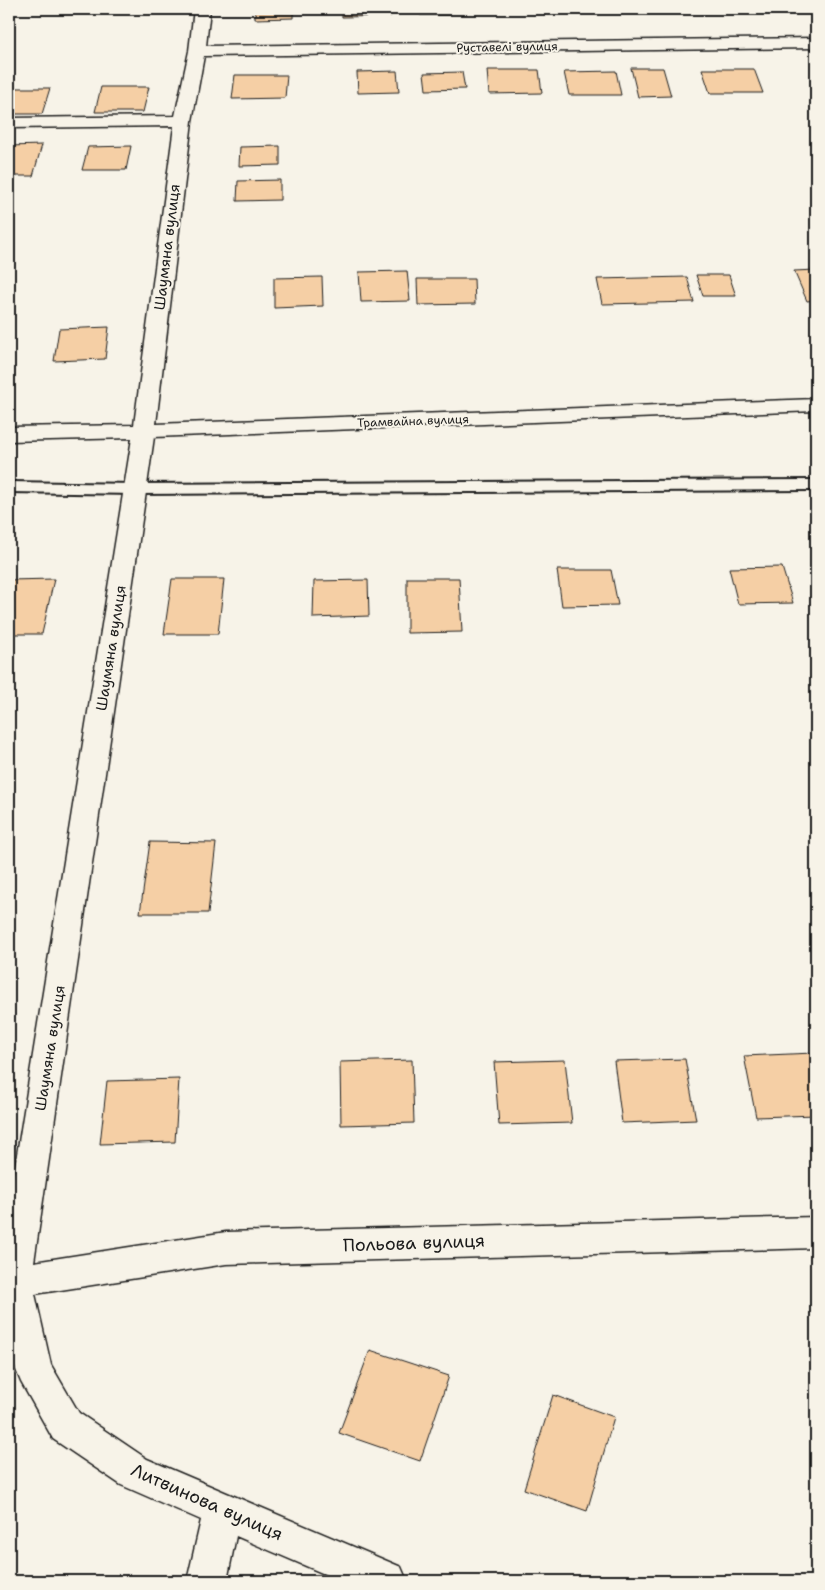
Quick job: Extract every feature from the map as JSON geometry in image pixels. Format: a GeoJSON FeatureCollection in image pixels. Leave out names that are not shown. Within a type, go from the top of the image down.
{"type":"FeatureCollection","features":[{"type":"Feature","properties":{"kind":"street","name":"Шаумяна вулиця"},"geometry":{"type":"LineString","coordinates":[[11,1281],[144,431],[183,121],[197,50],[202,9]]}},
{"type":"Feature","properties":{"kind":"street","name":"Руставелі вулиця"},"geometry":{"type":"LineString","coordinates":[[197,50],[816,43]]}},
{"type":"Feature","properties":{"kind":"street"},"geometry":{"type":"LineString","coordinates":[[9,122],[183,121]]}},
{"type":"Feature","properties":{"kind":"street","name":"Трамвайна вулиця"},"geometry":{"type":"LineString","coordinates":[[9,434],[144,431],[816,404]]}},
{"type":"Feature","properties":{"kind":"street","name":"Польова вулиця"},"geometry":{"type":"LineString","coordinates":[[11,1281],[226,1248],[816,1232]]}},
{"type":"Feature","properties":{"kind":"street","name":"Литвинова вулиця"},"geometry":{"type":"LineString","coordinates":[[11,1281],[34,1370],[66,1426],[134,1472],[387,1581]]}},
{"type":"Feature","properties":{"kind":"street"},"geometry":{"type":"LineString","coordinates":[[207,1581],[222,1510]]}},
{"type":"Feature","properties":{"kind":"lane"},"geometry":{"type":"LineString","coordinates":[[9,487],[135,489],[816,485]]}},
{"type":"Feature","properties":{"kind":"building"},"geometry":{"type":"Polygon","coordinates":[[[255,9],[293,9],[293,18],[255,19],[255,9]]]}},
{"type":"Feature","properties":{"kind":"building"},"geometry":{"type":"Polygon","coordinates":[[[342,9],[391,9],[391,16],[342,17],[342,9]]]}},
{"type":"Feature","properties":{"kind":"building"},"geometry":{"type":"Polygon","coordinates":[[[420,9],[450,9],[450,15],[420,15],[420,9]]]}},
{"type":"Feature","properties":{"kind":"building"},"geometry":{"type":"Polygon","coordinates":[[[459,9],[497,9],[498,11],[460,12],[459,9]]]}},
{"type":"Feature","properties":{"kind":"building"},"geometry":{"type":"Polygon","coordinates":[[[588,9],[627,9],[627,12],[588,12],[588,9]]]}},
{"type":"Feature","properties":{"kind":"building"},"geometry":{"type":"Polygon","coordinates":[[[700,9],[737,9],[739,12],[701,13],[700,9]]]}},
{"type":"Feature","properties":{"kind":"building"},"geometry":{"type":"Polygon","coordinates":[[[631,68],[663,68],[671,96],[638,97],[631,68]]]}},
{"type":"Feature","properties":{"kind":"building"},"geometry":{"type":"Polygon","coordinates":[[[702,69],[754,69],[763,93],[710,93],[702,69]]]}},
{"type":"Feature","properties":{"kind":"building"},"geometry":{"type":"Polygon","coordinates":[[[487,70],[539,70],[542,93],[489,94],[487,70]]]}},
{"type":"Feature","properties":{"kind":"building"},"geometry":{"type":"Polygon","coordinates":[[[397,71],[399,92],[358,93],[357,72],[397,71]]]}},
{"type":"Feature","properties":{"kind":"building"},"geometry":{"type":"Polygon","coordinates":[[[616,71],[621,95],[569,95],[564,72],[616,71]]]}},
{"type":"Feature","properties":{"kind":"building"},"geometry":{"type":"Polygon","coordinates":[[[462,72],[465,89],[426,90],[424,73],[462,72]]]}},
{"type":"Feature","properties":{"kind":"building"},"geometry":{"type":"Polygon","coordinates":[[[235,75],[287,75],[285,98],[232,99],[235,75]]]}},
{"type":"Feature","properties":{"kind":"building"},"geometry":{"type":"Polygon","coordinates":[[[101,87],[149,87],[143,112],[95,112],[101,87]]]}},
{"type":"Feature","properties":{"kind":"building"},"geometry":{"type":"Polygon","coordinates":[[[9,88],[50,88],[42,114],[9,114],[9,88]]]}},
{"type":"Feature","properties":{"kind":"building"},"geometry":{"type":"Polygon","coordinates":[[[42,145],[33,176],[9,176],[9,146],[42,145]]]}},
{"type":"Feature","properties":{"kind":"building"},"geometry":{"type":"Polygon","coordinates":[[[131,146],[126,170],[82,170],[88,147],[131,146]]]}},
{"type":"Feature","properties":{"kind":"building"},"geometry":{"type":"Polygon","coordinates":[[[280,146],[280,165],[239,166],[240,147],[280,146]]]}},
{"type":"Feature","properties":{"kind":"building"},"geometry":{"type":"Polygon","coordinates":[[[280,180],[280,200],[237,201],[238,181],[280,180]]]}},
{"type":"Feature","properties":{"kind":"building"},"geometry":{"type":"Polygon","coordinates":[[[816,270],[816,300],[807,301],[794,271],[816,270]]]}},
{"type":"Feature","properties":{"kind":"building"},"geometry":{"type":"Polygon","coordinates":[[[407,271],[410,301],[361,302],[359,272],[407,271]]]}},
{"type":"Feature","properties":{"kind":"building"},"geometry":{"type":"Polygon","coordinates":[[[696,275],[729,275],[736,296],[703,296],[696,275]]]}},
{"type":"Feature","properties":{"kind":"building"},"geometry":{"type":"Polygon","coordinates":[[[322,277],[323,306],[274,308],[274,278],[322,277]]]}},
{"type":"Feature","properties":{"kind":"building"},"geometry":{"type":"Polygon","coordinates":[[[687,277],[694,302],[602,304],[597,279],[687,277]]]}},
{"type":"Feature","properties":{"kind":"building"},"geometry":{"type":"Polygon","coordinates":[[[417,279],[474,279],[475,304],[418,305],[417,279]]]}},
{"type":"Feature","properties":{"kind":"building"},"geometry":{"type":"Polygon","coordinates":[[[9,283],[14,283],[9,307],[9,283]]]}},
{"type":"Feature","properties":{"kind":"building"},"geometry":{"type":"Polygon","coordinates":[[[109,327],[105,359],[54,361],[59,329],[109,327]]]}},
{"type":"Feature","properties":{"kind":"building"},"geometry":{"type":"Polygon","coordinates":[[[782,567],[793,603],[738,604],[729,568],[782,567]]]}},
{"type":"Feature","properties":{"kind":"building"},"geometry":{"type":"Polygon","coordinates":[[[557,570],[611,570],[618,605],[562,606],[557,570]]]}},
{"type":"Feature","properties":{"kind":"building"},"geometry":{"type":"Polygon","coordinates":[[[407,578],[459,578],[462,632],[407,633],[407,578]]]}},
{"type":"Feature","properties":{"kind":"building"},"geometry":{"type":"Polygon","coordinates":[[[54,579],[42,634],[9,634],[9,580],[54,579]]]}},
{"type":"Feature","properties":{"kind":"building"},"geometry":{"type":"Polygon","coordinates":[[[172,579],[224,579],[218,634],[164,634],[172,579]]]}},
{"type":"Feature","properties":{"kind":"building"},"geometry":{"type":"Polygon","coordinates":[[[368,580],[369,616],[313,618],[314,581],[368,580]]]}},
{"type":"Feature","properties":{"kind":"building"},"geometry":{"type":"Polygon","coordinates":[[[150,842],[216,843],[208,913],[140,913],[150,842]]]}},
{"type":"Feature","properties":{"kind":"building"},"geometry":{"type":"Polygon","coordinates":[[[814,1053],[816,1062],[816,1115],[756,1117],[744,1056],[814,1053]]]}},
{"type":"Feature","properties":{"kind":"building"},"geometry":{"type":"Polygon","coordinates":[[[685,1059],[696,1120],[622,1123],[614,1061],[685,1059]]]}},
{"type":"Feature","properties":{"kind":"building"},"geometry":{"type":"Polygon","coordinates":[[[412,1060],[414,1123],[341,1125],[340,1062],[412,1060]]]}},
{"type":"Feature","properties":{"kind":"building"},"geometry":{"type":"Polygon","coordinates":[[[565,1060],[572,1123],[499,1125],[494,1062],[565,1060]]]}},
{"type":"Feature","properties":{"kind":"building"},"geometry":{"type":"Polygon","coordinates":[[[179,1079],[175,1142],[100,1144],[107,1081],[179,1079]]]}},
{"type":"Feature","properties":{"kind":"building"},"geometry":{"type":"Polygon","coordinates":[[[370,1350],[449,1376],[420,1461],[339,1433],[370,1350]]]}},
{"type":"Feature","properties":{"kind":"building"},"geometry":{"type":"Polygon","coordinates":[[[553,1395],[614,1417],[587,1511],[524,1489],[553,1395]]]}}]}
